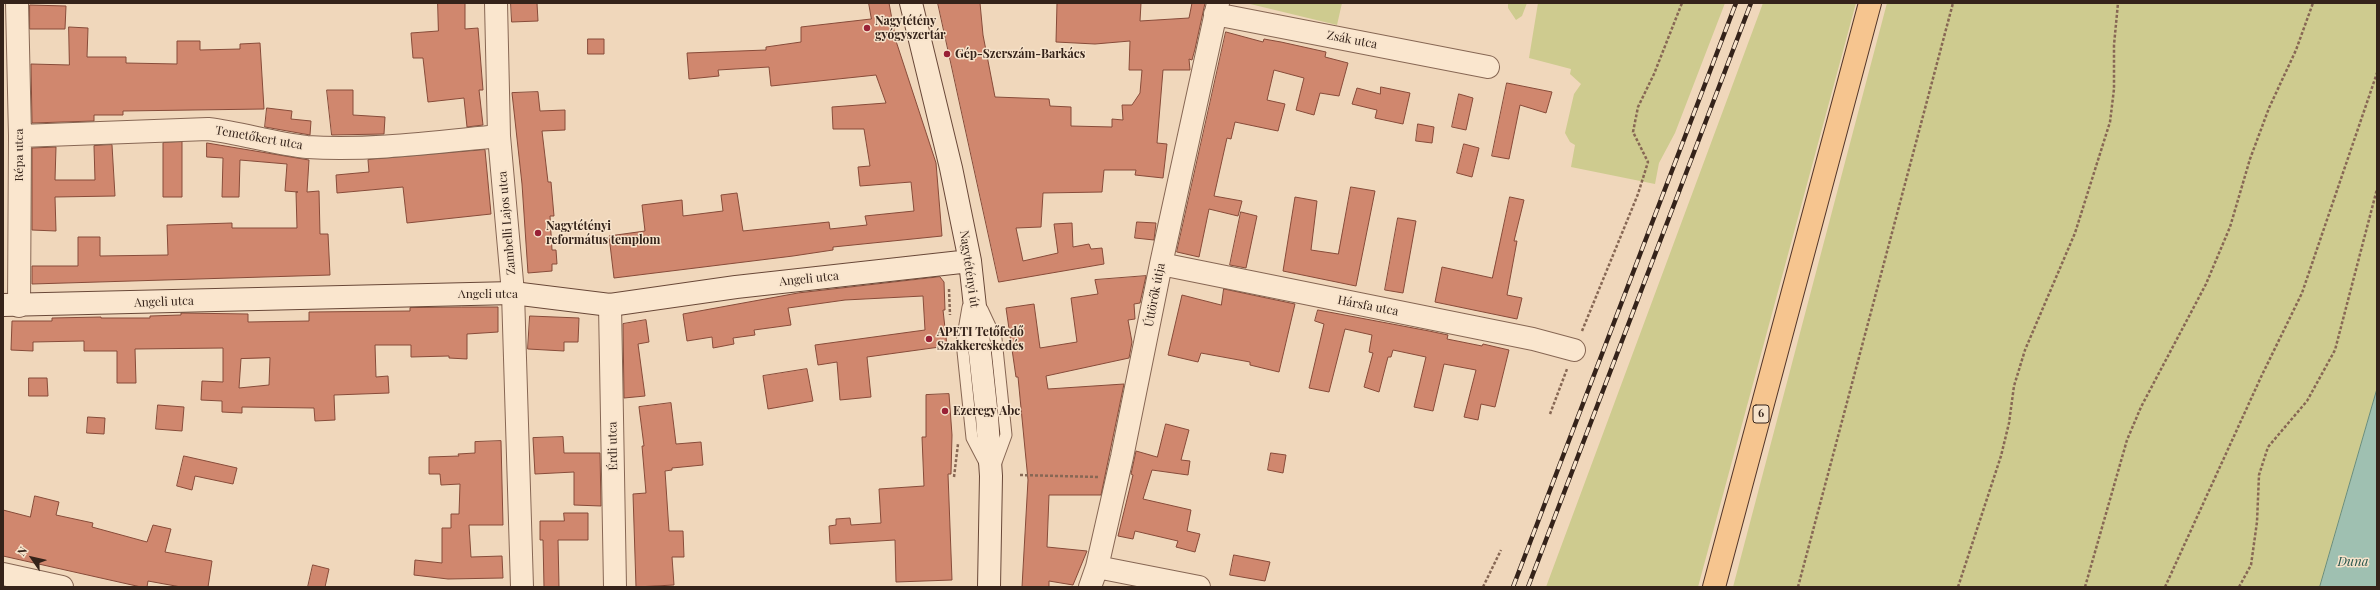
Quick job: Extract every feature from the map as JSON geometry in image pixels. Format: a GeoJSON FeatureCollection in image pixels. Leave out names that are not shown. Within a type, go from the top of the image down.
{"type":"FeatureCollection","features":[{"type":"Feature","properties":{"kind":"main road","name":"6"},"geometry":{"type":"LineString","coordinates":[[1714,587],[1870,3]]}},
{"type":"Feature","properties":{"kind":"street","name":"Répa utca"},"geometry":{"type":"LineString","coordinates":[[11,306],[20,136],[17,3]]}},
{"type":"Feature","properties":{"kind":"street","name":"Zambelli Lajos utca"},"geometry":{"type":"LineString","coordinates":[[496,3],[499,136],[513,293],[522,587]]}},
{"type":"Feature","properties":{"kind":"street","name":"Nagytétényi út"},"geometry":{"type":"LineString","coordinates":[[911,3],[951,168],[970,261],[987,417],[991,476],[989,587]]}},
{"type":"Feature","properties":{"kind":"street","name":"Zsák utca"},"geometry":{"type":"LineString","coordinates":[[1217,9],[1488,67]]}},
{"type":"Feature","properties":{"kind":"street","name":"Úttörők útja"},"geometry":{"type":"LineString","coordinates":[[1090,587],[1097,567],[1118,477],[1161,264],[1217,9]]}},
{"type":"Feature","properties":{"kind":"street","name":"Temetőkert utca"},"geometry":{"type":"LineString","coordinates":[[20,136],[208,129],[230,131],[286,145],[369,148],[499,136]]}},
{"type":"Feature","properties":{"kind":"street","name":"Angeli utca"},"geometry":{"type":"LineString","coordinates":[[11,306],[513,293],[610,305],[736,287],[970,261]]}},
{"type":"Feature","properties":{"kind":"street","name":"Hársfa utca"},"geometry":{"type":"LineString","coordinates":[[1161,264],[1533,339],[1574,350]]}},
{"type":"Feature","properties":{"kind":"street","name":"Érdi utca"},"geometry":{"type":"LineString","coordinates":[[610,305],[615,587]]}},
{"type":"Feature","properties":{"kind":"street"},"geometry":{"type":"LineString","coordinates":[[1097,567],[1199,587]]}},
{"type":"Feature","properties":{"kind":"street"},"geometry":{"type":"LineString","coordinates":[[3,574],[62,587]]}},
{"type":"Feature","properties":{"kind":"path"},"geometry":{"type":"LineString","coordinates":[[1550,414],[1574,350],[1638,194],[1648,162],[1633,132],[1638,107],[1654,74],[1682,3]]}},
{"type":"Feature","properties":{"kind":"path"},"geometry":{"type":"LineString","coordinates":[[1798,587],[1953,3]]}},
{"type":"Feature","properties":{"kind":"path"},"geometry":{"type":"LineString","coordinates":[[1958,587],[2001,456],[2009,423],[2014,386],[2026,350],[2075,233],[2110,122],[2114,89],[2114,45],[2118,3]]}},
{"type":"Feature","properties":{"kind":"path"},"geometry":{"type":"LineString","coordinates":[[2085,587],[2126,440],[2141,407],[2206,284],[2230,227],[2250,159],[2269,108],[2296,50],[2313,3]]}},
{"type":"Feature","properties":{"kind":"path"},"geometry":{"type":"LineString","coordinates":[[2165,587],[2261,377],[2302,293],[2377,73]]}},
{"type":"Feature","properties":{"kind":"path"},"geometry":{"type":"LineString","coordinates":[[2239,587],[2251,565],[2257,522],[2259,475],[2268,447],[2307,401],[2336,350],[2377,188]]}},
{"type":"Feature","properties":{"kind":"path"},"geometry":{"type":"LineString","coordinates":[[954,477],[958,439]]}},
{"type":"Feature","properties":{"kind":"path"},"geometry":{"type":"LineString","coordinates":[[1020,476],[1118,477]]}},
{"type":"Feature","properties":{"kind":"path"},"geometry":{"type":"LineString","coordinates":[[1483,587],[1501,550]]}},
{"type":"Feature","properties":{"kind":"shaded area"},"geometry":{"type":"Polygon","coordinates":[[[1246,3],[1342,3],[1337,25],[1246,3]]]}},
{"type":"Feature","properties":{"kind":"shaded area"},"geometry":{"type":"Polygon","coordinates":[[[1508,3],[1527,3],[1522,16],[1516,20],[1508,8],[1508,3]]]}},
{"type":"Feature","properties":{"kind":"shaded area"},"geometry":{"type":"Polygon","coordinates":[[[1538,3],[1725,3],[1675,133],[1659,163],[1655,184],[1571,167],[1575,145],[1570,142],[1565,133],[1574,94],[1581,84],[1570,74],[1571,69],[1529,58],[1538,3]]]}},
{"type":"Feature","properties":{"kind":"shaded area"},"geometry":{"type":"Polygon","coordinates":[[[1763,3],[1856,3],[1698,587],[1546,587],[1763,3]]]}},
{"type":"Feature","properties":{"kind":"shaded area"},"geometry":{"type":"Polygon","coordinates":[[[1887,3],[2377,3],[2377,389],[2320,587],[1733,587],[1887,3]]]}},
{"type":"Feature","properties":{"kind":"water","name":"Duna"},"geometry":{"type":"Polygon","coordinates":[[[2377,389],[2377,587],[2320,587],[2377,389]]]}},
{"type":"Feature","properties":{"kind":"building"},"geometry":{"type":"Polygon","coordinates":[[[438,3],[465,3],[465,29],[478,28],[483,90],[479,90],[483,125],[467,127],[464,98],[428,102],[423,58],[413,58],[411,33],[438,31],[438,3]]]}},
{"type":"Feature","properties":{"kind":"building"},"geometry":{"type":"Polygon","coordinates":[[[511,3],[537,3],[538,21],[512,22],[511,3]]]}},
{"type":"Feature","properties":{"kind":"building"},"geometry":{"type":"Polygon","coordinates":[[[869,3],[889,3],[896,41],[936,163],[942,236],[833,247],[833,250],[793,256],[614,278],[609,236],[645,231],[642,205],[682,200],[683,216],[723,211],[721,195],[737,193],[743,231],[829,222],[830,229],[867,225],[865,216],[914,211],[911,182],[860,186],[858,167],[870,166],[864,129],[833,129],[832,107],[886,103],[876,75],[771,86],[769,67],[718,70],[719,76],[689,79],[687,53],[766,50],[766,47],[801,42],[801,27],[871,19],[869,3]]]}},
{"type":"Feature","properties":{"kind":"building"},"geometry":{"type":"Polygon","coordinates":[[[938,3],[980,3],[983,35],[995,97],[1049,99],[1050,106],[1071,107],[1071,126],[1112,127],[1112,119],[1123,120],[1122,105],[1132,105],[1140,93],[1142,70],[1129,70],[1130,41],[1095,44],[1056,42],[1057,3],[1141,3],[1140,21],[1189,18],[1192,3],[1205,3],[1192,60],[1189,59],[1190,70],[1163,70],[1157,143],[1167,144],[1163,178],[1135,175],[1136,170],[1104,170],[1102,192],[1043,193],[1041,227],[1016,228],[1023,261],[1058,253],[1054,224],[1072,223],[1073,247],[1089,244],[1091,249],[1102,248],[1104,264],[999,282],[938,3]]]}},
{"type":"Feature","properties":{"kind":"building"},"geometry":{"type":"Polygon","coordinates":[[[30,5],[66,6],[65,29],[30,29],[30,5]]]}},
{"type":"Feature","properties":{"kind":"building"},"geometry":{"type":"Polygon","coordinates":[[[69,27],[88,28],[87,57],[126,57],[126,63],[177,64],[177,41],[200,41],[200,50],[240,49],[240,44],[260,43],[264,109],[123,111],[123,115],[94,115],[94,121],[32,123],[31,64],[69,65],[69,27]]]}},
{"type":"Feature","properties":{"kind":"building"},"geometry":{"type":"Polygon","coordinates":[[[1226,32],[1263,42],[1264,39],[1326,52],[1325,57],[1348,63],[1339,96],[1320,93],[1314,115],[1296,110],[1304,78],[1274,70],[1267,100],[1285,104],[1278,131],[1235,122],[1231,139],[1227,138],[1214,196],[1242,201],[1238,216],[1209,209],[1199,257],[1177,252],[1226,32]]]}},
{"type":"Feature","properties":{"kind":"building"},"geometry":{"type":"Polygon","coordinates":[[[588,39],[604,39],[604,54],[588,54],[588,39]]]}},
{"type":"Feature","properties":{"kind":"building"},"geometry":{"type":"Polygon","coordinates":[[[1507,83],[1552,92],[1546,113],[1520,105],[1509,159],[1492,156],[1507,83]]]}},
{"type":"Feature","properties":{"kind":"building"},"geometry":{"type":"Polygon","coordinates":[[[1381,87],[1410,93],[1403,124],[1375,118],[1377,110],[1352,104],[1357,88],[1380,94],[1381,87]]]}},
{"type":"Feature","properties":{"kind":"building"},"geometry":{"type":"Polygon","coordinates":[[[327,90],[353,90],[353,115],[385,117],[384,134],[332,135],[327,90]]]}},
{"type":"Feature","properties":{"kind":"building"},"geometry":{"type":"Polygon","coordinates":[[[538,92],[540,111],[565,110],[565,130],[542,131],[548,182],[551,182],[554,216],[550,216],[552,250],[556,250],[557,264],[552,264],[552,271],[528,273],[522,184],[512,93],[538,92]]]}},
{"type":"Feature","properties":{"kind":"building"},"geometry":{"type":"Polygon","coordinates":[[[1459,94],[1473,98],[1466,130],[1452,127],[1459,94]]]}},
{"type":"Feature","properties":{"kind":"building"},"geometry":{"type":"Polygon","coordinates":[[[267,108],[292,111],[291,119],[311,121],[310,135],[265,127],[267,108]]]}},
{"type":"Feature","properties":{"kind":"building"},"geometry":{"type":"Polygon","coordinates":[[[1418,124],[1434,127],[1432,143],[1416,141],[1418,124]]]}},
{"type":"Feature","properties":{"kind":"building"},"geometry":{"type":"Polygon","coordinates":[[[182,142],[182,197],[163,197],[163,143],[182,142]]]}},
{"type":"Feature","properties":{"kind":"building"},"geometry":{"type":"Polygon","coordinates":[[[207,143],[309,160],[307,192],[319,191],[320,234],[328,234],[330,275],[32,284],[32,266],[78,266],[78,237],[100,237],[100,256],[168,255],[167,225],[232,223],[232,228],[297,228],[296,192],[298,192],[285,191],[287,164],[240,160],[239,197],[222,197],[223,158],[207,157],[207,143]]]}},
{"type":"Feature","properties":{"kind":"building"},"geometry":{"type":"Polygon","coordinates":[[[1464,144],[1479,148],[1472,177],[1457,173],[1464,144]]]}},
{"type":"Feature","properties":{"kind":"building"},"geometry":{"type":"Polygon","coordinates":[[[112,145],[115,196],[55,197],[56,231],[32,230],[32,148],[56,147],[55,180],[95,180],[94,146],[112,145]]]}},
{"type":"Feature","properties":{"kind":"building"},"geometry":{"type":"Polygon","coordinates":[[[485,150],[491,214],[407,223],[403,187],[337,193],[336,175],[369,172],[368,160],[485,150]]]}},
{"type":"Feature","properties":{"kind":"building"},"geometry":{"type":"Polygon","coordinates":[[[1351,187],[1375,191],[1356,286],[1283,271],[1295,197],[1317,201],[1311,250],[1338,254],[1351,187]]]}},
{"type":"Feature","properties":{"kind":"building"},"geometry":{"type":"Polygon","coordinates":[[[1510,197],[1524,200],[1514,241],[1517,241],[1507,295],[1522,298],[1517,319],[1435,302],[1442,267],[1492,278],[1510,197]]]}},
{"type":"Feature","properties":{"kind":"building"},"geometry":{"type":"Polygon","coordinates":[[[1241,212],[1257,216],[1246,268],[1230,265],[1241,212]]]}},
{"type":"Feature","properties":{"kind":"building"},"geometry":{"type":"Polygon","coordinates":[[[1398,218],[1416,221],[1403,293],[1385,290],[1398,218]]]}},
{"type":"Feature","properties":{"kind":"building"},"geometry":{"type":"Polygon","coordinates":[[[1137,222],[1156,223],[1154,240],[1135,238],[1137,222]]]}},
{"type":"Feature","properties":{"kind":"building"},"geometry":{"type":"Polygon","coordinates":[[[1146,276],[1140,303],[1134,304],[1135,319],[1128,320],[1132,342],[1129,358],[1046,376],[1048,389],[1124,384],[1101,495],[1049,495],[1047,547],[1087,551],[1073,585],[1049,581],[1049,587],[1022,587],[1028,480],[1018,377],[1016,377],[1006,308],[1034,304],[1040,348],[1077,342],[1071,298],[1098,294],[1095,280],[1146,276]]]}},
{"type":"Feature","properties":{"kind":"building"},"geometry":{"type":"Polygon","coordinates":[[[940,277],[944,282],[945,310],[943,310],[947,346],[867,357],[871,397],[840,400],[837,362],[818,365],[815,345],[925,330],[923,296],[845,300],[788,308],[791,325],[754,330],[755,335],[733,338],[734,344],[713,348],[712,337],[687,341],[683,314],[798,293],[940,277]]]}},
{"type":"Feature","properties":{"kind":"building"},"geometry":{"type":"Polygon","coordinates":[[[1224,289],[1295,304],[1279,372],[1250,365],[1250,362],[1201,353],[1198,362],[1168,355],[1182,295],[1221,305],[1224,289]]]}},
{"type":"Feature","properties":{"kind":"building"},"geometry":{"type":"Polygon","coordinates":[[[498,307],[498,332],[467,334],[467,359],[449,358],[449,356],[411,357],[411,345],[375,345],[376,377],[388,376],[389,393],[334,395],[335,420],[315,421],[314,408],[242,407],[242,413],[222,412],[222,401],[201,400],[202,381],[223,382],[223,348],[135,349],[136,383],[117,383],[117,351],[84,351],[84,341],[33,342],[33,351],[11,350],[12,321],[52,321],[52,318],[150,318],[150,316],[181,315],[181,313],[248,314],[248,322],[309,321],[309,312],[410,311],[410,308],[498,307]],[[270,358],[241,359],[239,388],[269,385],[270,358]]]}},
{"type":"Feature","properties":{"kind":"building"},"geometry":{"type":"Polygon","coordinates":[[[1318,310],[1429,331],[1448,335],[1447,339],[1482,346],[1483,344],[1509,350],[1495,407],[1481,404],[1478,420],[1464,417],[1476,370],[1444,364],[1433,411],[1414,407],[1426,357],[1393,350],[1391,357],[1388,357],[1379,392],[1364,387],[1373,353],[1369,352],[1372,335],[1345,329],[1329,392],[1309,388],[1324,324],[1315,321],[1318,310]]]}},
{"type":"Feature","properties":{"kind":"building"},"geometry":{"type":"Polygon","coordinates":[[[530,316],[579,318],[578,342],[564,342],[564,351],[528,349],[530,316]]]}},
{"type":"Feature","properties":{"kind":"building"},"geometry":{"type":"Polygon","coordinates":[[[646,320],[649,342],[638,344],[645,396],[624,398],[623,324],[646,320]]]}},
{"type":"Feature","properties":{"kind":"building"},"geometry":{"type":"Polygon","coordinates":[[[807,369],[813,401],[768,409],[763,376],[807,369]]]}},
{"type":"Feature","properties":{"kind":"building"},"geometry":{"type":"Polygon","coordinates":[[[29,378],[47,378],[48,396],[29,396],[29,378]]]}},
{"type":"Feature","properties":{"kind":"building"},"geometry":{"type":"Polygon","coordinates":[[[949,394],[952,435],[951,474],[948,474],[952,580],[896,582],[895,540],[830,544],[829,526],[836,525],[836,519],[850,518],[851,525],[881,523],[879,489],[924,486],[922,437],[926,437],[926,395],[949,394]]]}},
{"type":"Feature","properties":{"kind":"building"},"geometry":{"type":"Polygon","coordinates":[[[671,403],[676,444],[701,442],[703,465],[672,468],[672,470],[665,471],[669,531],[683,531],[684,557],[672,557],[674,585],[636,587],[633,494],[646,493],[642,446],[644,446],[639,407],[671,403]]]}},
{"type":"Feature","properties":{"kind":"building"},"geometry":{"type":"Polygon","coordinates":[[[158,405],[184,407],[182,431],[156,429],[158,405]]]}},
{"type":"Feature","properties":{"kind":"building"},"geometry":{"type":"Polygon","coordinates":[[[88,417],[105,418],[104,434],[87,433],[88,417]]]}},
{"type":"Feature","properties":{"kind":"building"},"geometry":{"type":"Polygon","coordinates":[[[1166,424],[1189,430],[1181,460],[1190,461],[1188,475],[1152,470],[1143,499],[1191,510],[1187,531],[1200,534],[1195,552],[1176,547],[1178,541],[1135,531],[1133,539],[1118,536],[1133,475],[1131,474],[1136,451],[1157,457],[1166,424]]]}},
{"type":"Feature","properties":{"kind":"building"},"geometry":{"type":"Polygon","coordinates":[[[563,437],[564,453],[600,453],[601,506],[574,505],[574,472],[535,474],[533,438],[563,437]]]}},
{"type":"Feature","properties":{"kind":"building"},"geometry":{"type":"Polygon","coordinates":[[[501,441],[503,525],[469,525],[471,557],[502,556],[503,578],[448,579],[414,575],[415,560],[442,563],[442,528],[451,528],[451,514],[459,514],[460,484],[441,485],[440,474],[429,474],[429,457],[459,456],[458,454],[475,453],[475,442],[501,441]]]}},
{"type":"Feature","properties":{"kind":"building"},"geometry":{"type":"Polygon","coordinates":[[[1271,453],[1286,455],[1283,473],[1268,470],[1271,453]]]}},
{"type":"Feature","properties":{"kind":"building"},"geometry":{"type":"Polygon","coordinates":[[[184,456],[237,468],[233,484],[195,476],[192,490],[177,486],[184,456]]]}},
{"type":"Feature","properties":{"kind":"building"},"geometry":{"type":"Polygon","coordinates":[[[35,496],[59,502],[56,515],[93,523],[92,527],[147,542],[153,525],[171,529],[165,552],[212,561],[208,587],[181,587],[148,581],[147,587],[141,587],[3,556],[3,510],[30,517],[35,496]]]}},
{"type":"Feature","properties":{"kind":"building"},"geometry":{"type":"Polygon","coordinates":[[[564,513],[588,513],[588,540],[558,540],[559,587],[544,587],[543,540],[540,540],[540,521],[564,521],[564,513]]]}},
{"type":"Feature","properties":{"kind":"building"},"geometry":{"type":"Polygon","coordinates":[[[1234,555],[1270,562],[1265,581],[1230,575],[1234,555]]]}},
{"type":"Feature","properties":{"kind":"building"},"geometry":{"type":"Polygon","coordinates":[[[313,565],[329,569],[325,587],[308,587],[313,565]]]}},
{"type":"Feature","properties":{"kind":"railway"},"geometry":{"type":"LineString","coordinates":[[1513,587],[1736,3]]}},
{"type":"Feature","properties":{"kind":"railway"},"geometry":{"type":"LineString","coordinates":[[1528,587],[1751,3]]}},
{"type":"Feature","properties":{"kind":"place","name":"Nagytétény gyógyszertár"},"geometry":{"type":"Point","coordinates":[867,28]}},
{"type":"Feature","properties":{"kind":"place","name":"Gép-Szerszám-Barkács"},"geometry":{"type":"Point","coordinates":[947,54]}},
{"type":"Feature","properties":{"kind":"place","name":"Nagytétényi református templom"},"geometry":{"type":"Point","coordinates":[538,233]}},
{"type":"Feature","properties":{"kind":"place","name":"APETI Tetőfedő Szakkereskedés"},"geometry":{"type":"Point","coordinates":[929,339]}},
{"type":"Feature","properties":{"kind":"place","name":"Ezeregy Abc"},"geometry":{"type":"Point","coordinates":[945,411]}}]}
